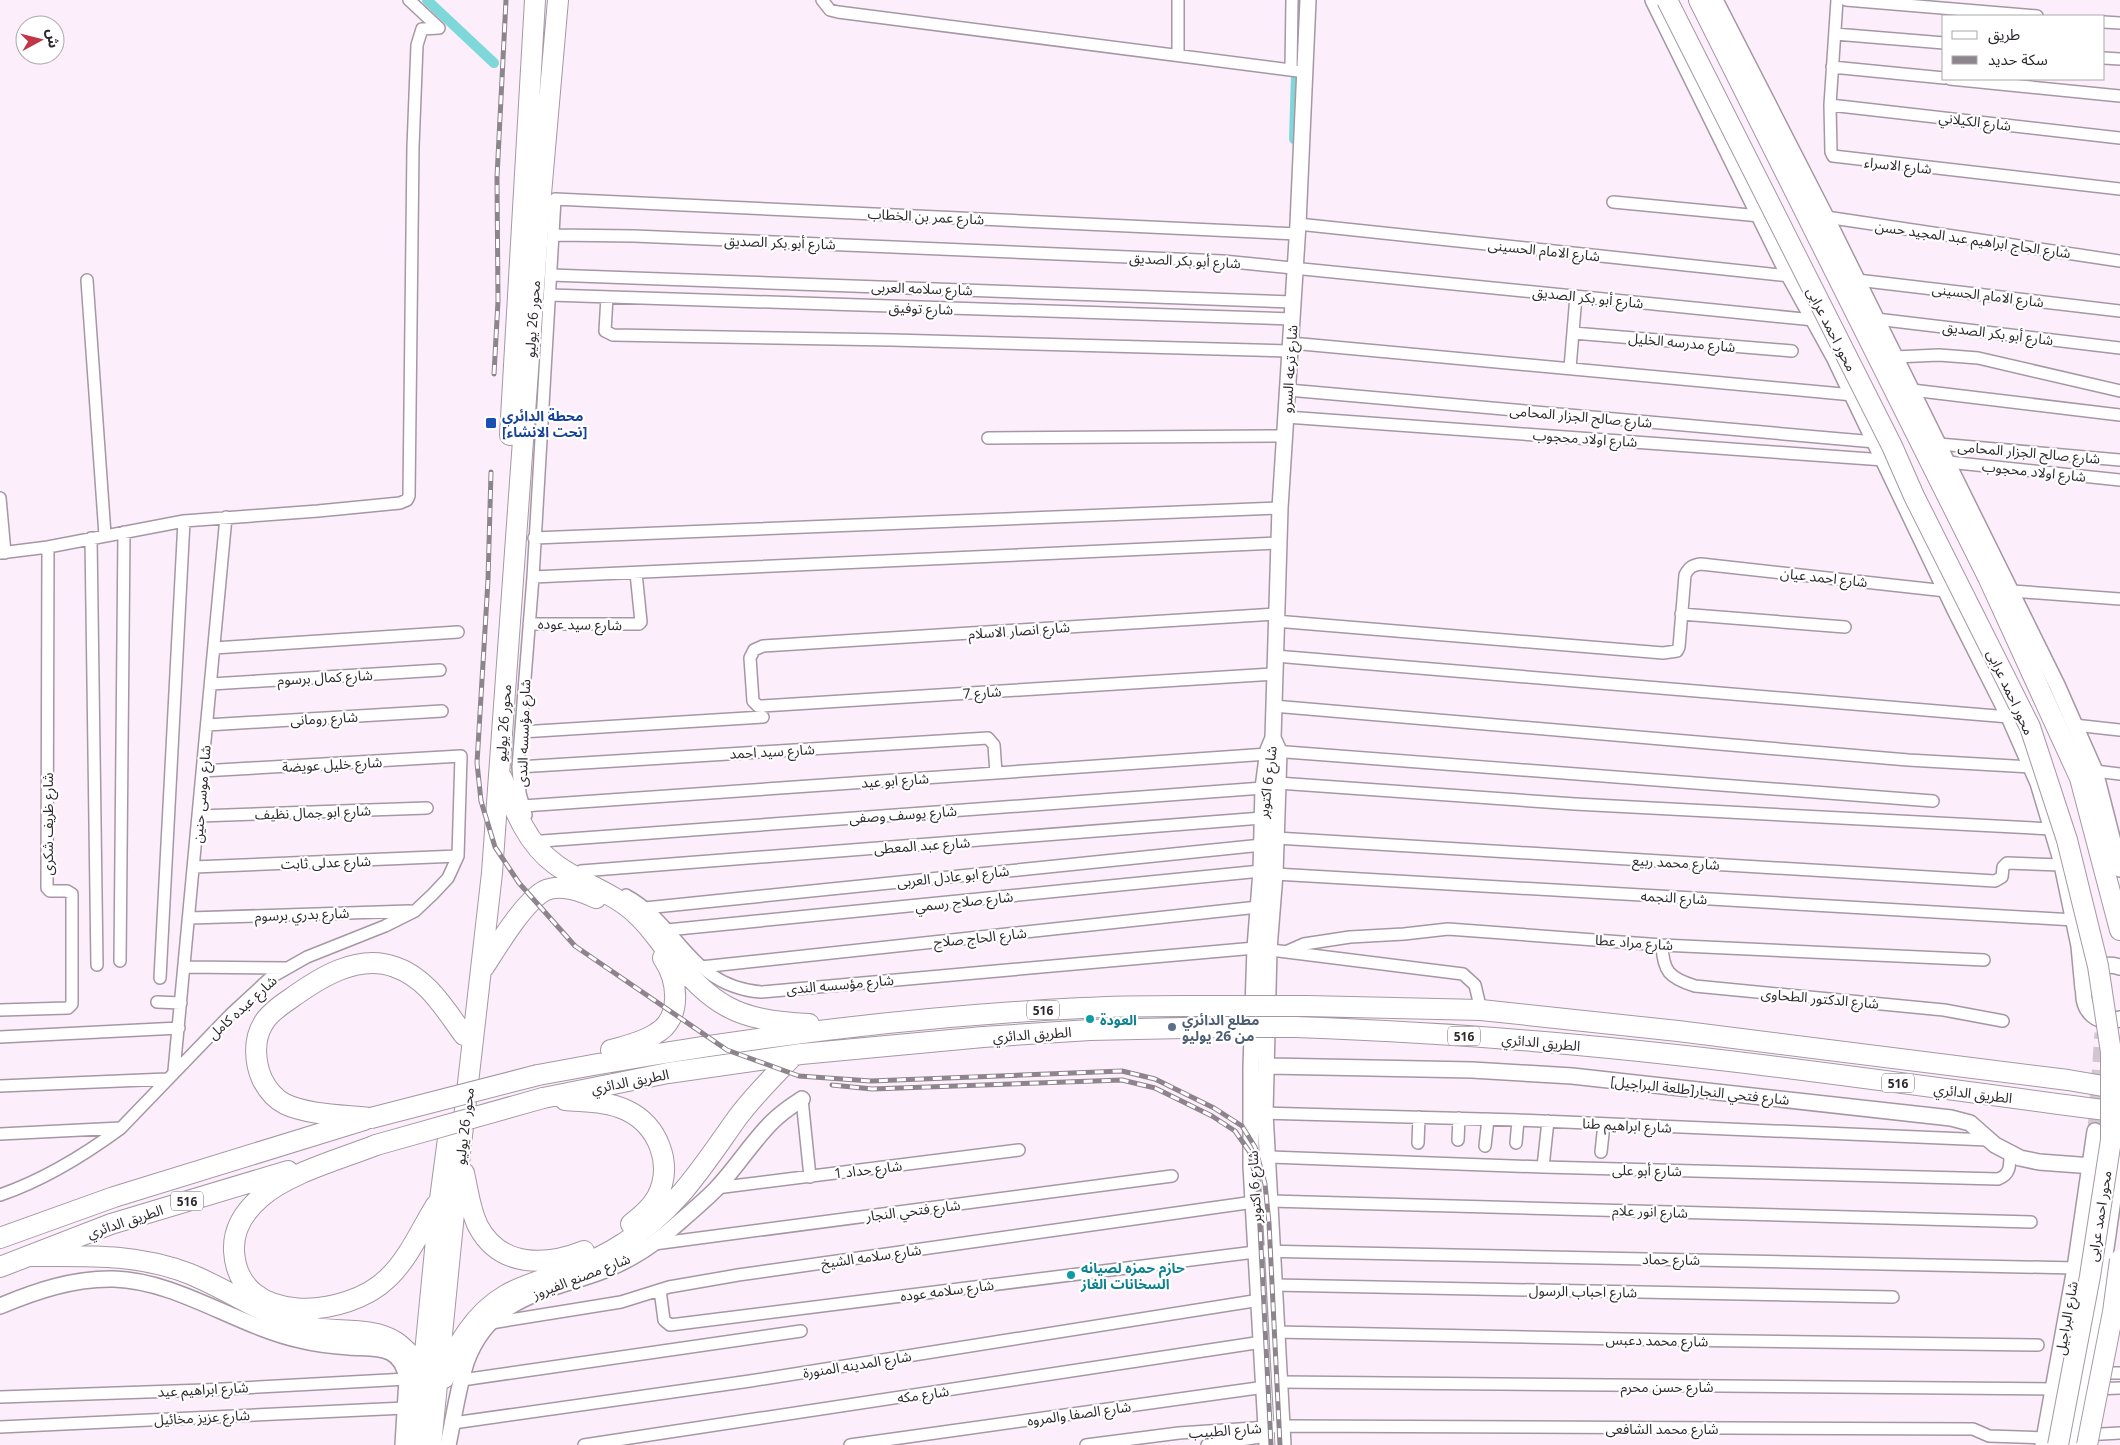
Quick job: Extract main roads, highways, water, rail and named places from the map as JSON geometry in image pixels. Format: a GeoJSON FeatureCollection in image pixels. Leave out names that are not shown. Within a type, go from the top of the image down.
{"type":"FeatureCollection","features":[{"type":"Feature","properties":{"kind":"highway","name":"محور 26 يوليو"},"geometry":{"type":"LineString","coordinates":[[416,1445],[415,1374],[482,895],[493,741],[535,0]]}},
{"type":"Feature","properties":{"kind":"highway","name":"محور 26 يوليو"},"geometry":{"type":"LineString","coordinates":[[431,1445],[460,1153],[482,968],[509,770],[539,217],[558,0]]}},
{"type":"Feature","properties":{"kind":"highway","name":"محور احمد عرابى"},"geometry":{"type":"LineString","coordinates":[[1667,0],[1892,446],[1914,496],[2030,727],[2067,840],[2098,966],[2109,1034],[2111,1140],[2063,1442]]}},
{"type":"Feature","properties":{"kind":"highway","name":"محور احمد عرابى"},"geometry":{"type":"LineString","coordinates":[[1699,0],[1988,577],[2080,778],[2120,930]]}},
{"type":"Feature","properties":{"kind":"highway"},"geometry":{"type":"LineString","coordinates":[[509,770],[514,809],[530,839],[554,864],[603,891],[635,913],[696,984],[720,1004],[746,1016],[793,1028]]}},
{"type":"Feature","properties":{"kind":"highway"},"geometry":{"type":"LineString","coordinates":[[482,968],[515,921],[531,903],[544,891],[562,888],[582,892],[594,897],[622,914],[652,942],[670,969],[676,985],[675,1006],[672,1017],[657,1034],[538,1075]]}},
{"type":"Feature","properties":{"kind":"highway"},"geometry":{"type":"LineString","coordinates":[[371,1118],[296,1108],[283,1103],[272,1095],[258,1071],[256,1052],[258,1035],[263,1024],[272,1013],[310,985],[338,970],[356,964],[374,963],[393,966],[409,973],[424,984],[438,999],[464,1034]]}},
{"type":"Feature","properties":{"kind":"highway","name":"الطريق الدائري"},"geometry":{"type":"LineString","coordinates":[[0,1238],[114,1197],[371,1118],[538,1075],[793,1028],[853,1026],[982,1014],[1084,1008],[1234,1006],[1481,1010],[1678,1031],[2068,1080],[2120,1089]]}},
{"type":"Feature","properties":{"kind":"highway","name":"الطريق الدائري"},"geometry":{"type":"LineString","coordinates":[[0,1267],[111,1224],[376,1145],[543,1098],[668,1073],[797,1055],[1090,1030],[1295,1027],[1455,1035],[1676,1055],[2120,1112]]}},
{"type":"Feature","properties":{"kind":"highway"},"geometry":{"type":"LineString","coordinates":[[436,1393],[459,1343],[486,1310],[518,1288],[596,1259],[650,1225],[673,1205],[693,1181],[736,1120],[763,1087],[797,1055]]}},
{"type":"Feature","properties":{"kind":"highway"},"geometry":{"type":"LineString","coordinates":[[460,1153],[471,1206],[478,1227],[492,1244],[510,1256],[531,1262],[553,1261],[587,1250],[612,1237],[647,1211],[657,1197],[663,1180],[664,1163],[660,1146],[652,1130],[640,1118],[625,1109],[608,1104],[543,1098]]}},
{"type":"Feature","properties":{"kind":"highway"},"geometry":{"type":"LineString","coordinates":[[376,1145],[285,1181],[258,1199],[238,1225],[234,1242],[235,1260],[241,1276],[251,1290],[265,1300],[299,1309],[337,1306],[355,1300],[372,1291],[388,1279],[398,1267],[440,1199]]}},
{"type":"Feature","properties":{"kind":"highway"},"geometry":{"type":"LineString","coordinates":[[29,1256],[125,1257],[168,1267],[209,1283],[255,1307],[304,1326],[329,1331],[372,1333],[384,1336],[404,1348],[415,1374]]}},
{"type":"Feature","properties":{"kind":"highway","name":"محور احمد عرابى"},"geometry":{"type":"LineString","coordinates":[[2063,1442],[2113,1312],[2120,1260]]}},
{"type":"Feature","properties":{"kind":"waterway"},"geometry":{"type":"LineString","coordinates":[[427,0],[494,63]]}},
{"type":"Feature","properties":{"kind":"waterway"},"geometry":{"type":"LineString","coordinates":[[1297,61],[1299,0]]}},
{"type":"Feature","properties":{"kind":"waterway"},"geometry":{"type":"LineString","coordinates":[[1294,139],[1296,75]]}},
{"type":"Feature","properties":{"kind":"tunnel"},"geometry":{"type":"LineString","coordinates":[[2095,1131],[2102,1033]]}},
{"type":"Feature","properties":{"kind":"railway"},"geometry":{"type":"LineString","coordinates":[[494,374],[498,301],[497,177],[506,0]]}},
{"type":"Feature","properties":{"kind":"railway"},"geometry":{"type":"LineString","coordinates":[[491,472],[488,580],[477,763],[481,801],[495,847],[519,883],[575,946],[727,1050],[799,1076],[871,1081],[1122,1071],[1155,1079],[1214,1108],[1242,1126],[1255,1147],[1265,1184],[1269,1223],[1280,1445]]}},
{"type":"Feature","properties":{"kind":"railway"},"geometry":{"type":"LineString","coordinates":[[832,1085],[872,1089],[1122,1080],[1155,1088],[1212,1116],[1235,1131],[1249,1151],[1258,1188],[1271,1445]]}},
{"type":"Feature","properties":{"kind":"place","name":"محطة الدائري [تحت الانشاء]"},"geometry":{"type":"Point","coordinates":[491,423]}},
{"type":"Feature","properties":{"kind":"place","name":"العودة"},"geometry":{"type":"Point","coordinates":[1090,1019]}},
{"type":"Feature","properties":{"kind":"place","name":"مطلع الدائري من 26 يوليو"},"geometry":{"type":"Point","coordinates":[1172,1027]}},
{"type":"Feature","properties":{"kind":"place","name":"حازم حمزه لصيانه السخانات الغاز"},"geometry":{"type":"Point","coordinates":[1071,1275]}}]}
